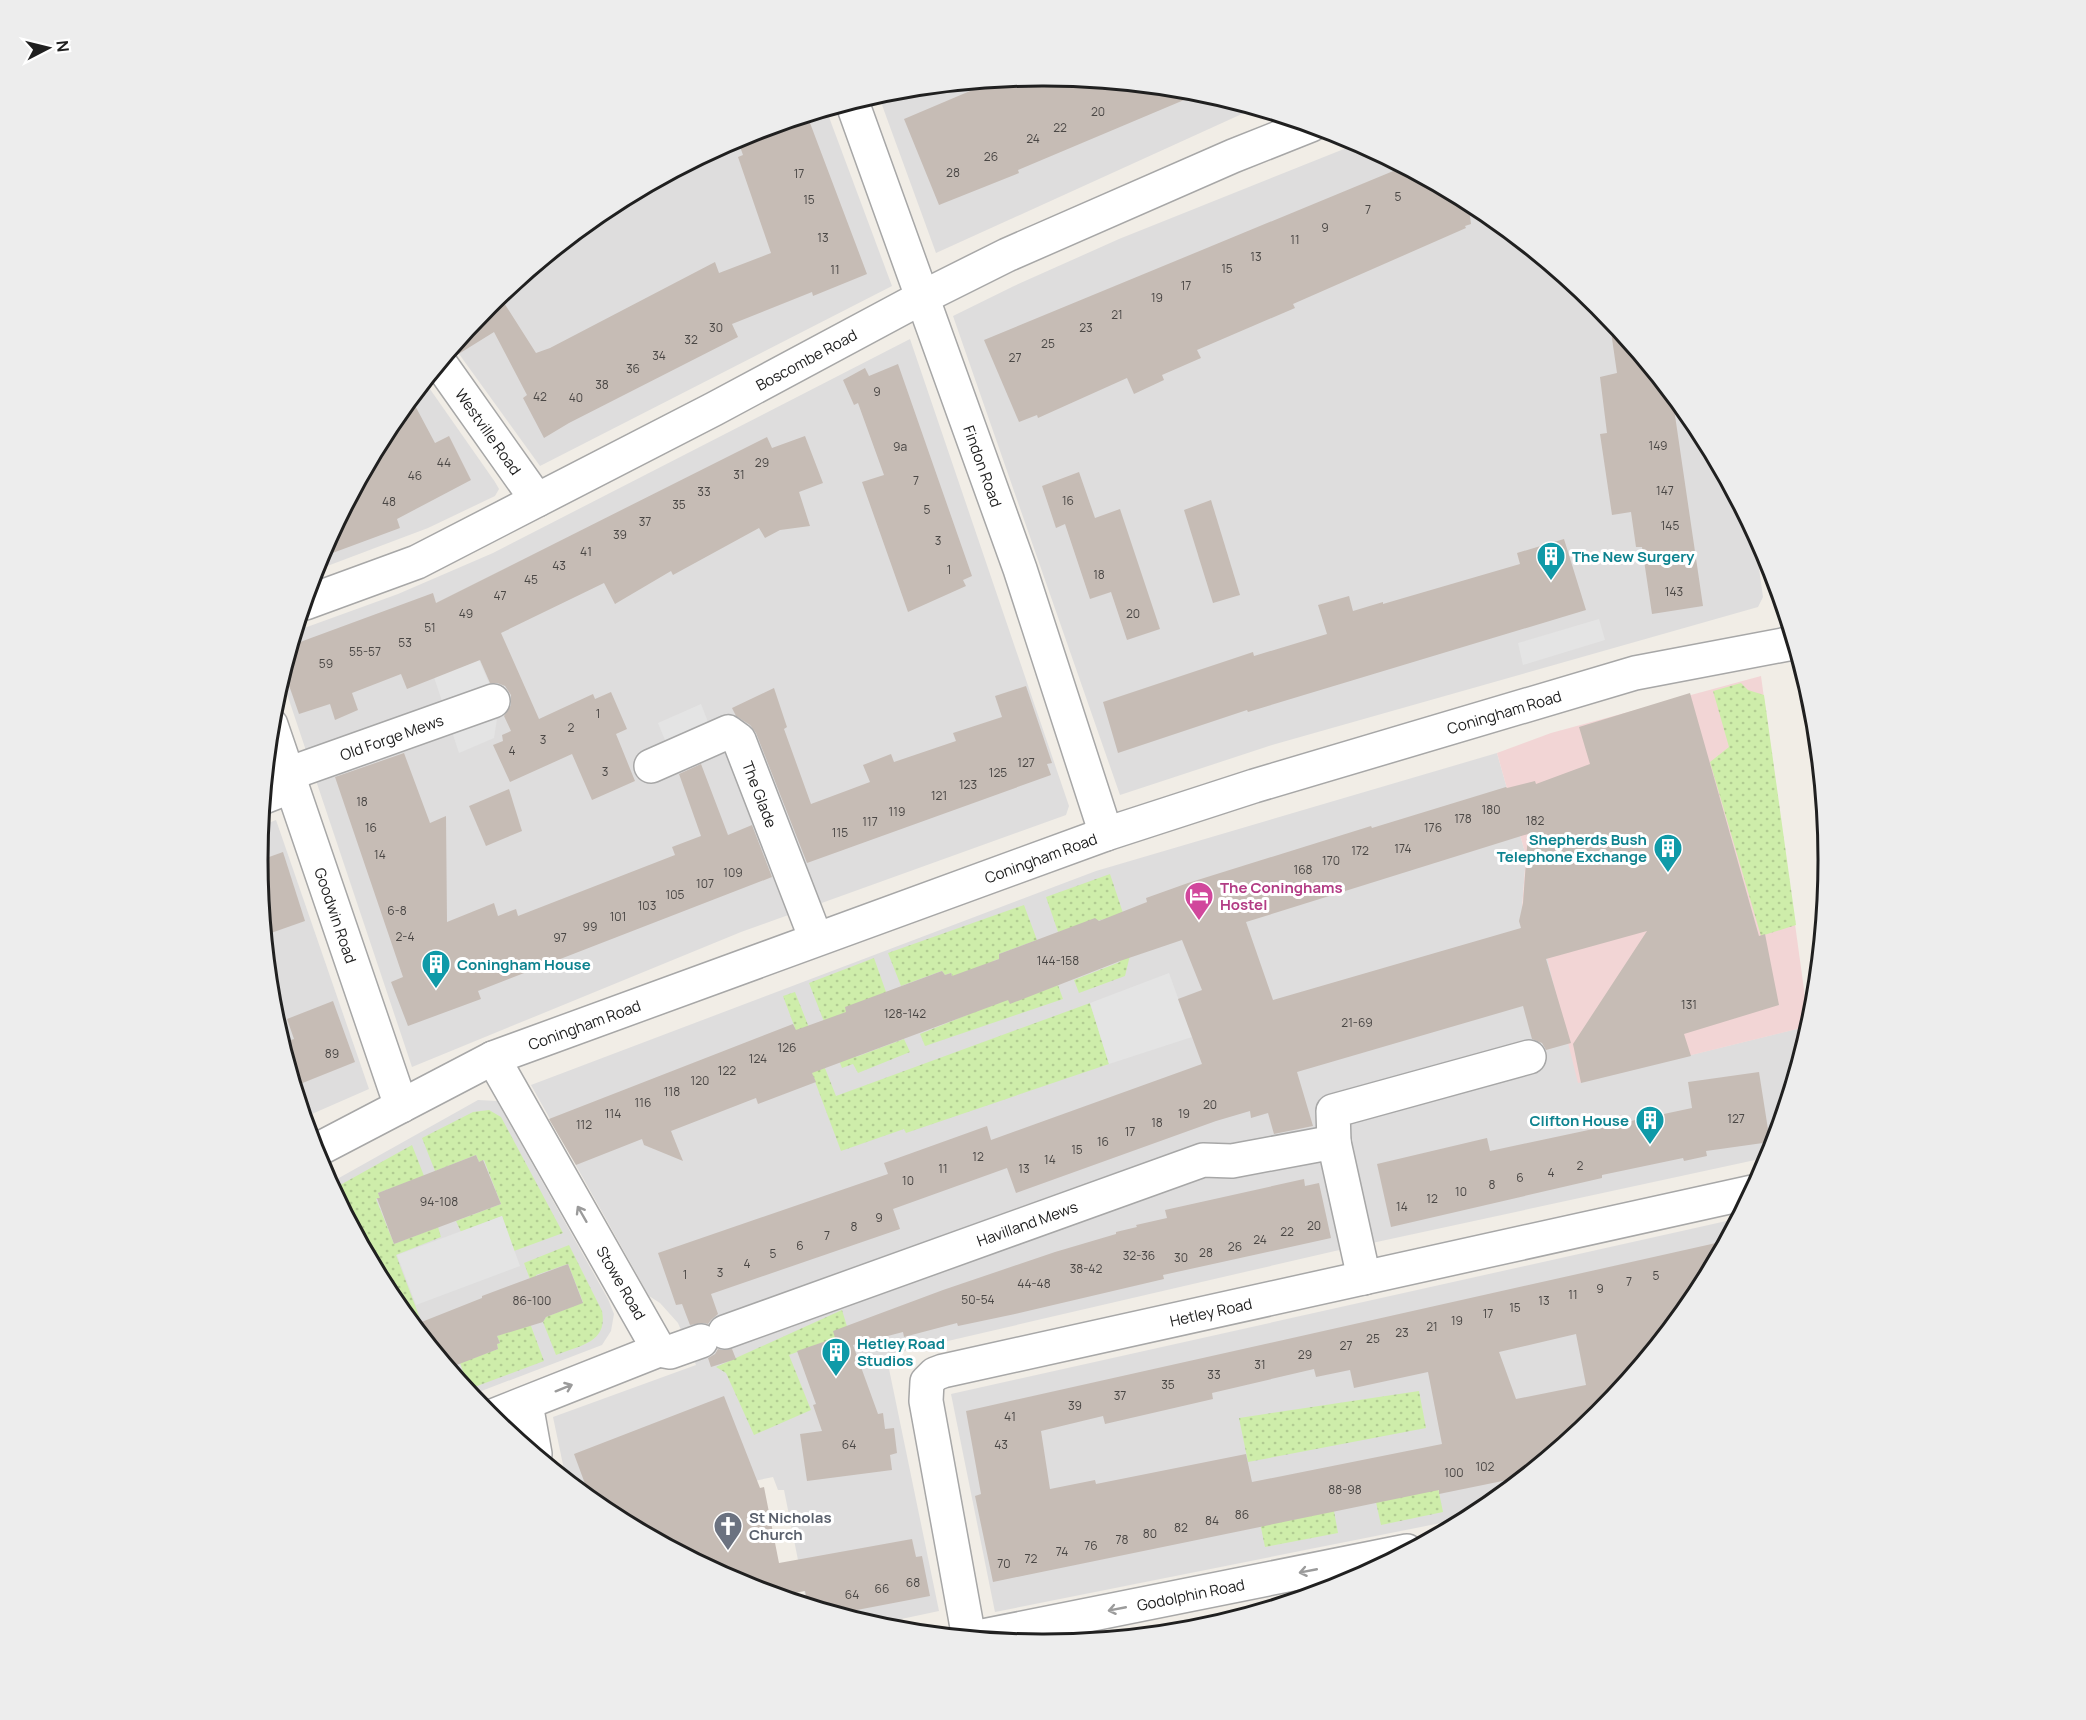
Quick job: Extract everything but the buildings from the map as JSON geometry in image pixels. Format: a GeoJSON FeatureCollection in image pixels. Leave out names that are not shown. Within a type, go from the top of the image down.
{"type":"FeatureCollection","features":[{"type":"Feature","properties":{"kind":"street","name":"Findon Road"},"geometry":{"type":"LineString","coordinates":[[855,109],[1020,569],[1106,834]]}},
{"type":"Feature","properties":{"kind":"street","name":"Boscombe Road"},"geometry":{"type":"LineString","coordinates":[[314,599],[417,562],[792,368],[921,298],[1092,216],[1299,130]]}},
{"type":"Feature","properties":{"kind":"street","name":"Westville Road"},"geometry":{"type":"LineString","coordinates":[[445,369],[537,500]]}},
{"type":"Feature","properties":{"kind":"street","name":"Coningham Road"},"geometry":{"type":"LineString","coordinates":[[324,1147],[493,1058],[1106,834],[1254,786],[1635,673],[1786,644]]}},
{"type":"Feature","properties":{"kind":"street","name":"Old Forge Mews"},"geometry":{"type":"LineString","coordinates":[[281,786],[494,701]]}},
{"type":"Feature","properties":{"kind":"street","name":"The Glade"},"geometry":{"type":"LineString","coordinates":[[651,766],[728,732],[739,740],[816,939]]}},
{"type":"Feature","properties":{"kind":"street","name":"Goodwin Road"},"geometry":{"type":"LineString","coordinates":[[276,754],[281,786],[401,1106]]}},
{"type":"Feature","properties":{"kind":"street"},"geometry":{"type":"LineString","coordinates":[[1365,1278],[1334,1142],[1333,1111],[1529,1057]]}},
{"type":"Feature","properties":{"kind":"street","name":"Stowe Road"},"geometry":{"type":"LineString","coordinates":[[493,1058],[659,1350]]}},
{"type":"Feature","properties":{"kind":"street","name":"Havilland Mews"},"geometry":{"type":"LineString","coordinates":[[659,1350],[670,1352],[1203,1160],[1232,1161],[1334,1142]]}},
{"type":"Feature","properties":{"kind":"street","name":"Hetley Road"},"geometry":{"type":"LineString","coordinates":[[970,1631],[926,1401],[927,1382],[935,1374],[966,1365],[1742,1193]]}},
{"type":"Feature","properties":{"kind":"street"},"geometry":{"type":"LineString","coordinates":[[501,1413],[659,1350]]}},
{"type":"Feature","properties":{"kind":"street"},"geometry":{"type":"LineString","coordinates":[[526,1404],[533,1443]]}},
{"type":"Feature","properties":{"kind":"street","name":"Godolphin Road"},"geometry":{"type":"LineString","coordinates":[[996,1633],[1385,1555]]}},
{"type":"Feature","properties":{"kind":"shaded area"},"geometry":{"type":"Polygon","coordinates":[[[992,87],[1094,87],[1194,100],[1245,113],[936,253],[881,103],[942,92],[992,87]]]}},
{"type":"Feature","properties":{"kind":"shaded area"},"geometry":{"type":"Polygon","coordinates":[[[829,116],[892,286],[540,466],[458,353],[461,349],[495,312],[532,278],[613,216],[700,165],[747,144],[829,116]]]}},
{"type":"Feature","properties":{"kind":"shaded area"},"geometry":{"type":"Polygon","coordinates":[[[1347,148],[1386,165],[1430,189],[1473,216],[1554,278],[1591,312],[1657,389],[1687,430],[1738,517],[1758,562],[1763,597],[1758,607],[1272,745],[1120,795],[953,316],[1119,239],[1347,148]]]}},
{"type":"Feature","properties":{"kind":"shaded area"},"geometry":{"type":"Polygon","coordinates":[[[910,339],[1069,806],[1066,815],[741,932],[412,1067],[287,693],[305,628],[398,594],[493,553],[910,339]]]}},
{"type":"Feature","properties":{"kind":"shaded area"},"geometry":{"type":"Polygon","coordinates":[[[429,388],[499,489],[495,496],[428,528],[326,566],[348,517],[372,473],[399,430],[429,388]]]}},
{"type":"Feature","properties":{"kind":"shaded area"},"geometry":{"type":"Polygon","coordinates":[[[1599,619],[1605,640],[1523,665],[1518,643],[1599,619]]]}},
{"type":"Feature","properties":{"kind":"shaded area"},"geometry":{"type":"Polygon","coordinates":[[[479,660],[499,706],[494,738],[459,753],[434,677],[479,660]]]}},
{"type":"Feature","properties":{"kind":"shaded area"},"geometry":{"type":"Polygon","coordinates":[[[1761,676],[1805,998],[1799,1029],[1578,1083],[1535,910],[1522,908],[1526,856],[1497,753],[1551,733],[1761,676]]]}},
{"type":"Feature","properties":{"kind":"shaded area"},"geometry":{"type":"Polygon","coordinates":[[[701,704],[710,727],[667,745],[658,723],[701,704]]]}},
{"type":"Feature","properties":{"kind":"shaded area"},"geometry":{"type":"Polygon","coordinates":[[[1497,753],[1526,856],[1522,908],[1535,909],[1581,1082],[1799,1029],[1776,1109],[1759,1156],[1757,1160],[1335,1251],[896,1353],[888,1364],[939,1611],[895,1620],[805,1596],[784,1490],[778,1490],[773,1477],[621,1509],[564,1467],[553,1417],[696,1365],[678,1323],[660,1303],[649,1296],[531,1085],[1096,871],[1497,753]]]}},
{"type":"Feature","properties":{"kind":"shaded area"},"geometry":{"type":"Polygon","coordinates":[[[276,820],[369,1089],[312,1114],[283,1011],[275,961],[270,911],[269,823],[276,820]]]}},
{"type":"Feature","properties":{"kind":"shaded area"},"geometry":{"type":"Polygon","coordinates":[[[1169,973],[1192,1037],[1109,1064],[1090,1003],[1169,973]]]}},
{"type":"Feature","properties":{"kind":"shaded area"},"geometry":{"type":"Polygon","coordinates":[[[478,1100],[497,1101],[608,1299],[614,1314],[611,1331],[602,1345],[480,1392],[429,1331],[399,1290],[372,1247],[337,1179],[478,1100]]]}},
{"type":"Feature","properties":{"kind":"shaded area"},"geometry":{"type":"Polygon","coordinates":[[[502,1216],[520,1266],[416,1305],[397,1255],[502,1216]]]}},
{"type":"Feature","properties":{"kind":"shaded area"},"geometry":{"type":"Polygon","coordinates":[[[1728,1221],[1687,1290],[1657,1331],[1591,1408],[1514,1474],[1444,1522],[995,1612],[951,1394],[1728,1221]]]}},
{"type":"Feature","properties":{"kind":"green space"},"geometry":{"type":"Polygon","coordinates":[[[1741,683],[1748,690],[1764,695],[1796,925],[1761,936],[1710,762],[1729,747],[1713,691],[1741,683]]]}},
{"type":"Feature","properties":{"kind":"green space"},"geometry":{"type":"Polygon","coordinates":[[[1110,874],[1133,943],[1125,976],[1079,993],[1074,980],[1120,962],[1104,919],[1058,932],[1046,897],[1110,874]]]}},
{"type":"Feature","properties":{"kind":"green space"},"geometry":{"type":"Polygon","coordinates":[[[1024,905],[1037,940],[999,954],[999,959],[993,961],[1010,1003],[1058,985],[1063,999],[925,1046],[920,1034],[967,1015],[951,973],[945,975],[942,971],[901,986],[888,953],[1024,905]]]}},
{"type":"Feature","properties":{"kind":"green space"},"geometry":{"type":"Polygon","coordinates":[[[874,958],[886,992],[856,1057],[904,1039],[910,1052],[858,1073],[853,1064],[842,1068],[809,983],[874,958]]]}},
{"type":"Feature","properties":{"kind":"green space"},"geometry":{"type":"Polygon","coordinates":[[[795,992],[836,1096],[1090,1003],[1109,1064],[906,1133],[904,1129],[841,1151],[783,996],[795,992]]]}},
{"type":"Feature","properties":{"kind":"green space"},"geometry":{"type":"Polygon","coordinates":[[[489,1110],[501,1117],[563,1233],[514,1251],[502,1216],[461,1232],[456,1221],[501,1204],[484,1160],[479,1162],[476,1155],[435,1171],[422,1138],[473,1112],[489,1110]]]}},
{"type":"Feature","properties":{"kind":"green space"},"geometry":{"type":"Polygon","coordinates":[[[412,1145],[424,1176],[378,1193],[380,1198],[376,1199],[394,1244],[438,1227],[441,1237],[396,1255],[420,1319],[372,1247],[340,1185],[412,1145]]]}},
{"type":"Feature","properties":{"kind":"green space"},"geometry":{"type":"Polygon","coordinates":[[[569,1245],[602,1311],[603,1322],[601,1330],[590,1341],[556,1355],[543,1322],[546,1317],[583,1302],[568,1264],[536,1275],[534,1290],[524,1263],[569,1245]]]}},
{"type":"Feature","properties":{"kind":"green space"},"geometry":{"type":"Polygon","coordinates":[[[842,1310],[849,1333],[789,1355],[811,1410],[754,1435],[726,1373],[716,1367],[842,1310]]]}},
{"type":"Feature","properties":{"kind":"green space"},"geometry":{"type":"Polygon","coordinates":[[[527,1324],[531,1326],[544,1361],[475,1387],[464,1374],[460,1363],[498,1349],[497,1344],[500,1343],[497,1336],[527,1324]]]}},
{"type":"Feature","properties":{"kind":"green space"},"geometry":{"type":"Polygon","coordinates":[[[1419,1391],[1426,1428],[1248,1462],[1239,1418],[1419,1391]]]}},
{"type":"Feature","properties":{"kind":"green space"},"geometry":{"type":"Polygon","coordinates":[[[1436,1478],[1443,1512],[1381,1525],[1376,1502],[1436,1478]]]}},
{"type":"Feature","properties":{"kind":"green space"},"geometry":{"type":"Polygon","coordinates":[[[1334,1511],[1338,1533],[1265,1547],[1258,1513],[1334,1511]]]}},
{"type":"Feature","properties":{"kind":"place","name":"The New Surgery"},"geometry":{"type":"Point","coordinates":[1551,582]}},
{"type":"Feature","properties":{"kind":"place","name":"Shepherds Bush Telephone Exchange"},"geometry":{"type":"Point","coordinates":[1668,874]}},
{"type":"Feature","properties":{"kind":"place","name":"The Coninghams Hostel"},"geometry":{"type":"Point","coordinates":[1199,922]}},
{"type":"Feature","properties":{"kind":"place","name":"Coningham House"},"geometry":{"type":"Point","coordinates":[436,990]}},
{"type":"Feature","properties":{"kind":"place","name":"Clifton House"},"geometry":{"type":"Point","coordinates":[1650,1146]}},
{"type":"Feature","properties":{"kind":"place","name":"Hetley Road Studios"},"geometry":{"type":"Point","coordinates":[836,1378]}},
{"type":"Feature","properties":{"kind":"place","name":"St Nicholas Church"},"geometry":{"type":"Point","coordinates":[728,1552]}}]}
